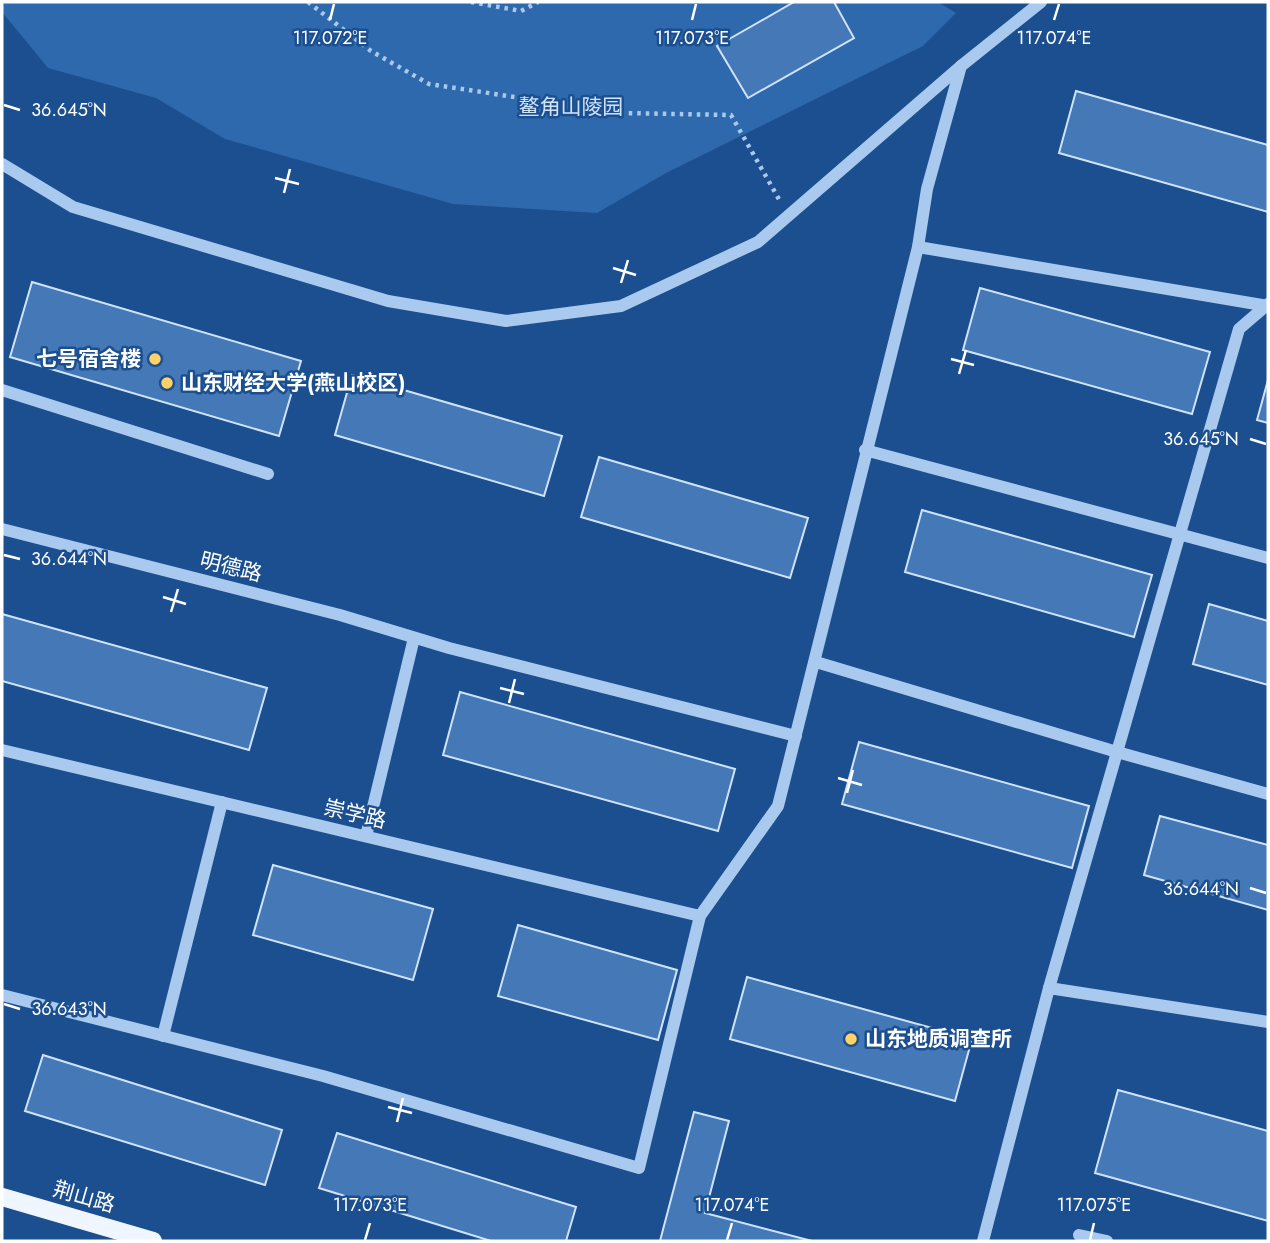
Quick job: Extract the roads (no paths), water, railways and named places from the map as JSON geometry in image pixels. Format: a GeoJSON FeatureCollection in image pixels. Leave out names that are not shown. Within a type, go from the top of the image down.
{"type":"FeatureCollection","features":[{"type":"Feature","properties":{"kind":"main road","name":"荆山路"},"geometry":{"type":"LineString","coordinates":[[2,1197],[144,1240]]}},
{"type":"Feature","properties":{"kind":"street"},"geometry":{"type":"LineString","coordinates":[[2,164],[74,207],[388,301],[506,321],[621,306],[758,242],[1039,2]]}},
{"type":"Feature","properties":{"kind":"street"},"geometry":{"type":"LineString","coordinates":[[2,995],[323,1076],[639,1168],[700,916],[778,806],[918,247],[927,189],[961,66]]}},
{"type":"Feature","properties":{"kind":"street"},"geometry":{"type":"LineString","coordinates":[[918,247],[1268,305]]}},
{"type":"Feature","properties":{"kind":"street"},"geometry":{"type":"LineString","coordinates":[[983,1241],[1049,988],[1239,329],[1268,305]]}},
{"type":"Feature","properties":{"kind":"street"},"geometry":{"type":"LineString","coordinates":[[2,390],[268,474]]}},
{"type":"Feature","properties":{"kind":"street"},"geometry":{"type":"LineString","coordinates":[[865,450],[1268,558]]}},
{"type":"Feature","properties":{"kind":"street","name":"明德路"},"geometry":{"type":"LineString","coordinates":[[2,529],[327,611],[449,648],[796,736]]}},
{"type":"Feature","properties":{"kind":"street"},"geometry":{"type":"LineString","coordinates":[[366,836],[414,638]]}},
{"type":"Feature","properties":{"kind":"street"},"geometry":{"type":"LineString","coordinates":[[816,662],[1268,794]]}},
{"type":"Feature","properties":{"kind":"street","name":"崇学路"},"geometry":{"type":"LineString","coordinates":[[2,750],[700,916]]}},
{"type":"Feature","properties":{"kind":"street"},"geometry":{"type":"LineString","coordinates":[[163,1036],[222,802]]}},
{"type":"Feature","properties":{"kind":"street"},"geometry":{"type":"LineString","coordinates":[[1049,988],[1268,1022]]}},
{"type":"Feature","properties":{"kind":"street"},"geometry":{"type":"LineString","coordinates":[[1079,1234],[1107,1241]]}},
{"type":"Feature","properties":{"kind":"place","name":"七号宿舍楼"},"geometry":{"type":"Point","coordinates":[155,359]}},
{"type":"Feature","properties":{"kind":"place","name":"山东财经大学(燕山校区)"},"geometry":{"type":"Point","coordinates":[167,383]}},
{"type":"Feature","properties":{"kind":"place","name":"山东地质调查所"},"geometry":{"type":"Point","coordinates":[851,1039]}},
{"type":"Feature","properties":{"kind":"park label","name":"鳌角山陵园"},"geometry":{"type":"Point","coordinates":[571,107]}}]}
